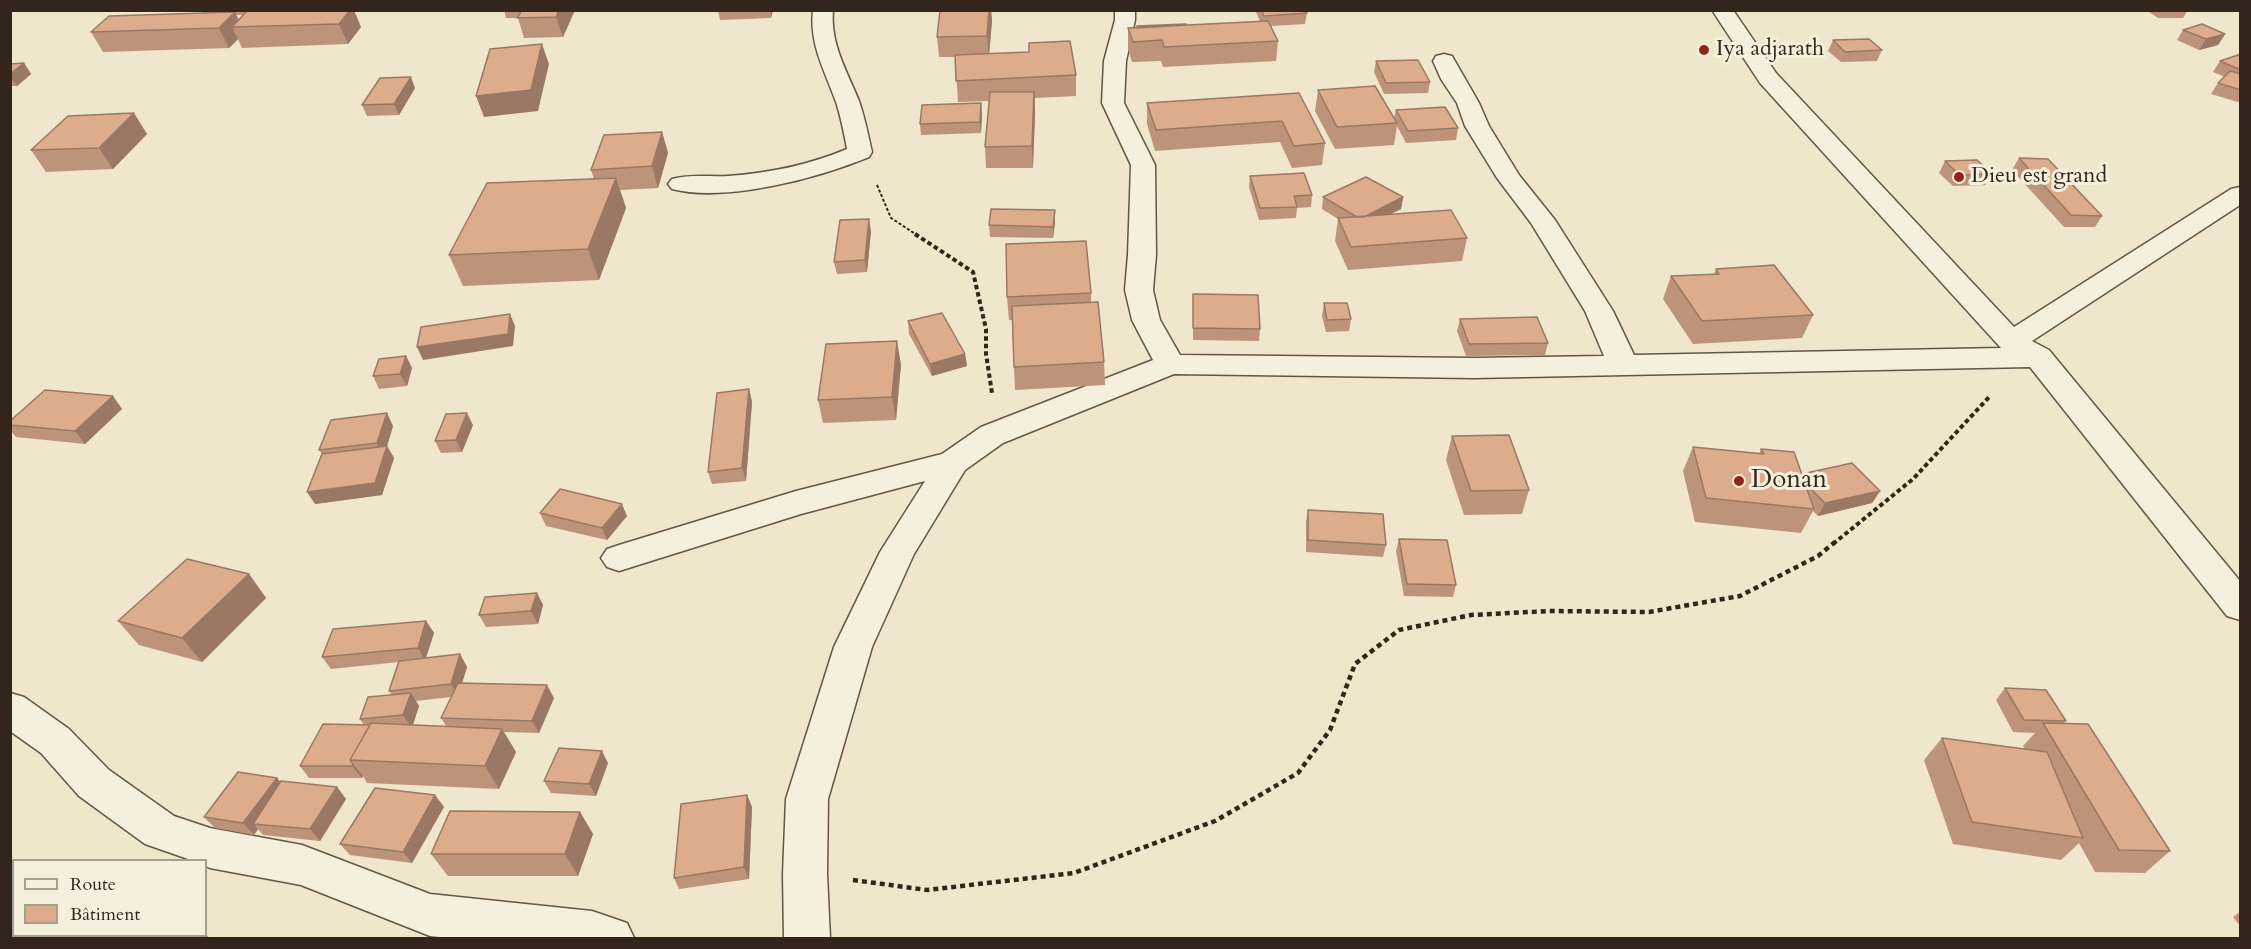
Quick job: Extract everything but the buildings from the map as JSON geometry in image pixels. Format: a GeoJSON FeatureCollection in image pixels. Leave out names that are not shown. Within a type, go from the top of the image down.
{"type":"FeatureCollection","features":[{"type":"Feature","properties":{"kind":"street"},"geometry":{"type":"LineString","coordinates":[[681,184],[718,185],[802,174],[834,164],[860,152],[847,100],[836,78],[826,46],[821,19],[823,10]]}},
{"type":"Feature","properties":{"kind":"street"},"geometry":{"type":"LineString","coordinates":[[1722,10],[1768,78],[2025,352],[2241,606]]}},
{"type":"Feature","properties":{"kind":"street"},"geometry":{"type":"LineString","coordinates":[[1118,14],[1113,103],[1143,165],[1142,255],[1139,290],[1146,320],[1170,364]]}},
{"type":"Feature","properties":{"kind":"street"},"geometry":{"type":"LineString","coordinates":[[1444,61],[1452,79],[1468,103],[1477,126],[1509,178],[1542,220],[1599,311],[1623,365]]}},
{"type":"Feature","properties":{"kind":"street"},"geometry":{"type":"LineString","coordinates":[[619,558],[796,503],[953,462],[992,435],[1170,364],[1474,368],[2025,352],[2241,194]]}},
{"type":"Feature","properties":{"kind":"street"},"geometry":{"type":"LineString","coordinates":[[807,939],[805,874],[807,799],[853,647],[898,552],[953,462]]}},
{"type":"Feature","properties":{"kind":"street"},"geometry":{"type":"LineString","coordinates":[[10,709],[55,741],[94,783],[160,830],[210,849],[302,865],[430,915],[592,933],[611,939]]}},
{"type":"Feature","properties":{"kind":"path"},"geometry":{"type":"LineString","coordinates":[[856,136],[891,218],[973,272],[986,329],[986,354],[992,398],[992,435]]}},
{"type":"Feature","properties":{"kind":"path"},"geometry":{"type":"LineString","coordinates":[[805,874],[927,890],[1074,873],[1215,821],[1298,773],[1330,730],[1355,664],[1399,630],[1471,615],[1549,611],[1649,612],[1740,596],[1818,556],[1913,478],[2025,352]]}},
{"type":"Feature","properties":{"kind":"place","name":"Iya adjarath"},"geometry":{"type":"Point","coordinates":[1704,50]}},
{"type":"Feature","properties":{"kind":"place","name":"Dieu est grand"},"geometry":{"type":"Point","coordinates":[1959,177]}},
{"type":"Feature","properties":{"kind":"place","name":"Donan"},"geometry":{"type":"Point","coordinates":[1739,481]}}]}
